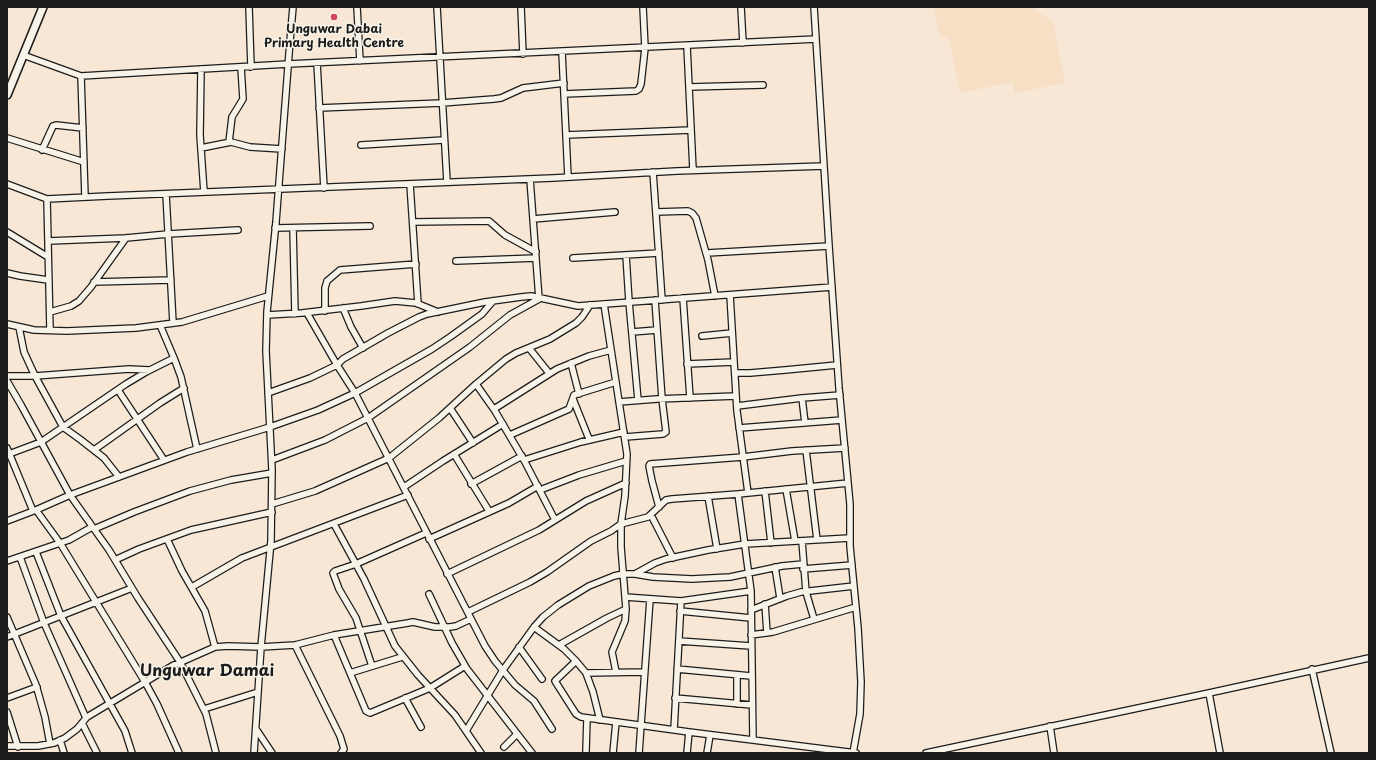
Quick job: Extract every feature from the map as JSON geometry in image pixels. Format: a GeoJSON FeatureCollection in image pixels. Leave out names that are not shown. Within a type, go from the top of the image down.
{"type":"FeatureCollection","features":[{"type":"Feature","properties":{"kind":"street"},"geometry":{"type":"LineString","coordinates":[[7,95],[9,83],[23,55],[43,7]]}},
{"type":"Feature","properties":{"kind":"street"},"geometry":{"type":"LineString","coordinates":[[249,7],[251,66]]}},
{"type":"Feature","properties":{"kind":"street"},"geometry":{"type":"LineString","coordinates":[[254,753],[261,647],[271,548],[272,512],[272,460],[266,351],[266,315],[282,149],[293,7]]}},
{"type":"Feature","properties":{"kind":"street"},"geometry":{"type":"LineString","coordinates":[[358,7],[360,61]]}},
{"type":"Feature","properties":{"kind":"street"},"geometry":{"type":"LineString","coordinates":[[437,7],[447,182]]}},
{"type":"Feature","properties":{"kind":"street"},"geometry":{"type":"LineString","coordinates":[[521,7],[523,54]]}},
{"type":"Feature","properties":{"kind":"street"},"geometry":{"type":"LineString","coordinates":[[564,94],[636,91],[639,88],[641,84],[645,48],[643,7]]}},
{"type":"Feature","properties":{"kind":"street"},"geometry":{"type":"LineString","coordinates":[[741,7],[743,43]]}},
{"type":"Feature","properties":{"kind":"street"},"geometry":{"type":"LineString","coordinates":[[576,661],[554,681],[576,714],[582,717],[854,753],[860,714],[861,682],[850,538],[850,504],[837,364],[814,7]]}},
{"type":"Feature","properties":{"kind":"street"},"geometry":{"type":"LineString","coordinates":[[23,55],[81,76],[288,64],[816,39]]}},
{"type":"Feature","properties":{"kind":"street"},"geometry":{"type":"LineString","coordinates":[[687,46],[693,170]]}},
{"type":"Feature","properties":{"kind":"street"},"geometry":{"type":"LineString","coordinates":[[562,52],[568,178]]}},
{"type":"Feature","properties":{"kind":"street"},"geometry":{"type":"LineString","coordinates":[[317,63],[324,188]]}},
{"type":"Feature","properties":{"kind":"street"},"geometry":{"type":"LineString","coordinates":[[229,142],[232,117],[243,99],[241,67]]}},
{"type":"Feature","properties":{"kind":"street"},"geometry":{"type":"LineString","coordinates":[[201,69],[200,107],[204,192]]}},
{"type":"Feature","properties":{"kind":"street"},"geometry":{"type":"LineString","coordinates":[[81,76],[85,197]]}},
{"type":"Feature","properties":{"kind":"street"},"geometry":{"type":"LineString","coordinates":[[319,108],[442,103],[494,99],[501,98],[523,88],[564,83]]}},
{"type":"Feature","properties":{"kind":"street"},"geometry":{"type":"LineString","coordinates":[[689,87],[763,85]]}},
{"type":"Feature","properties":{"kind":"street"},"geometry":{"type":"LineString","coordinates":[[42,150],[53,126],[83,128]]}},
{"type":"Feature","properties":{"kind":"street"},"geometry":{"type":"LineString","coordinates":[[566,135],[691,130]]}},
{"type":"Feature","properties":{"kind":"street"},"geometry":{"type":"LineString","coordinates":[[7,138],[84,162]]}},
{"type":"Feature","properties":{"kind":"street"},"geometry":{"type":"LineString","coordinates":[[361,145],[444,140]]}},
{"type":"Feature","properties":{"kind":"street"},"geometry":{"type":"LineString","coordinates":[[201,148],[229,142],[250,148],[282,149]]}},
{"type":"Feature","properties":{"kind":"street"},"geometry":{"type":"LineString","coordinates":[[7,184],[47,199],[568,178],[693,170],[824,166]]}},
{"type":"Feature","properties":{"kind":"street"},"geometry":{"type":"LineString","coordinates":[[653,172],[662,300]]}},
{"type":"Feature","properties":{"kind":"street"},"geometry":{"type":"LineString","coordinates":[[530,179],[539,299]]}},
{"type":"Feature","properties":{"kind":"street"},"geometry":{"type":"LineString","coordinates":[[410,184],[418,304]]}},
{"type":"Feature","properties":{"kind":"street"},"geometry":{"type":"LineString","coordinates":[[166,194],[173,323]]}},
{"type":"Feature","properties":{"kind":"street"},"geometry":{"type":"LineString","coordinates":[[47,199],[50,330]]}},
{"type":"Feature","properties":{"kind":"street"},"geometry":{"type":"LineString","coordinates":[[656,212],[688,211],[696,218],[707,253],[715,296]]}},
{"type":"Feature","properties":{"kind":"street"},"geometry":{"type":"LineString","coordinates":[[533,219],[615,212]]}},
{"type":"Feature","properties":{"kind":"street"},"geometry":{"type":"LineString","coordinates":[[413,222],[489,221],[505,235],[536,255]]}},
{"type":"Feature","properties":{"kind":"street"},"geometry":{"type":"LineString","coordinates":[[275,228],[370,226]]}},
{"type":"Feature","properties":{"kind":"street"},"geometry":{"type":"LineString","coordinates":[[293,228],[295,314]]}},
{"type":"Feature","properties":{"kind":"street"},"geometry":{"type":"LineString","coordinates":[[48,241],[126,238],[238,230]]}},
{"type":"Feature","properties":{"kind":"street"},"geometry":{"type":"LineString","coordinates":[[7,232],[48,257]]}},
{"type":"Feature","properties":{"kind":"street"},"geometry":{"type":"LineString","coordinates":[[50,312],[72,306],[79,301],[126,238]]}},
{"type":"Feature","properties":{"kind":"street"},"geometry":{"type":"LineString","coordinates":[[707,253],[829,246]]}},
{"type":"Feature","properties":{"kind":"street"},"geometry":{"type":"LineString","coordinates":[[573,258],[659,253]]}},
{"type":"Feature","properties":{"kind":"street"},"geometry":{"type":"LineString","coordinates":[[456,261],[536,255]]}},
{"type":"Feature","properties":{"kind":"street"},"geometry":{"type":"LineString","coordinates":[[626,255],[638,400]]}},
{"type":"Feature","properties":{"kind":"street"},"geometry":{"type":"LineString","coordinates":[[324,311],[325,288],[327,281],[340,270],[416,264]]}},
{"type":"Feature","properties":{"kind":"street"},"geometry":{"type":"LineString","coordinates":[[7,273],[48,280]]}},
{"type":"Feature","properties":{"kind":"street"},"geometry":{"type":"LineString","coordinates":[[94,282],[171,280]]}},
{"type":"Feature","properties":{"kind":"street"},"geometry":{"type":"LineString","coordinates":[[268,393],[310,378],[337,365],[343,359],[419,317],[493,301],[521,296],[531,296],[539,299],[578,306],[832,287]]}},
{"type":"Feature","properties":{"kind":"street"},"geometry":{"type":"LineString","coordinates":[[730,295],[736,396],[748,493]]}},
{"type":"Feature","properties":{"kind":"street"},"geometry":{"type":"LineString","coordinates":[[7,324],[34,330],[67,331],[136,328],[173,323],[202,316],[268,296]]}},
{"type":"Feature","properties":{"kind":"street"},"geometry":{"type":"LineString","coordinates":[[683,298],[690,398]]}},
{"type":"Feature","properties":{"kind":"street"},"geometry":{"type":"LineString","coordinates":[[272,460],[325,440],[368,418],[470,347],[510,315],[539,299]]}},
{"type":"Feature","properties":{"kind":"street"},"geometry":{"type":"LineString","coordinates":[[471,484],[523,458],[589,439],[624,434],[663,434],[666,432],[662,399],[655,300]]}},
{"type":"Feature","properties":{"kind":"street"},"geometry":{"type":"LineString","coordinates":[[266,315],[307,313],[396,301],[405,301],[418,304],[438,312]]}},
{"type":"Feature","properties":{"kind":"street"},"geometry":{"type":"LineString","coordinates":[[7,521],[70,495],[164,460],[270,427],[318,410],[355,393],[444,341],[482,314],[493,301]]}},
{"type":"Feature","properties":{"kind":"street"},"geometry":{"type":"LineString","coordinates":[[604,304],[624,434],[626,461],[626,483],[621,524],[626,609],[625,621],[612,652],[616,672]]}},
{"type":"Feature","properties":{"kind":"street"},"geometry":{"type":"LineString","coordinates":[[272,504],[322,488],[389,458],[439,418],[506,359],[516,353],[550,339],[576,323],[590,305]]}},
{"type":"Feature","properties":{"kind":"street"},"geometry":{"type":"LineString","coordinates":[[343,308],[351,327],[363,348]]}},
{"type":"Feature","properties":{"kind":"street"},"geometry":{"type":"LineString","coordinates":[[307,313],[355,393],[485,646],[519,689],[534,701],[552,729]]}},
{"type":"Feature","properties":{"kind":"street"},"geometry":{"type":"LineString","coordinates":[[160,325],[174,358],[184,388],[197,449]]}},
{"type":"Feature","properties":{"kind":"street"},"geometry":{"type":"LineString","coordinates":[[19,327],[24,352],[63,428],[104,458],[119,477]]}},
{"type":"Feature","properties":{"kind":"street"},"geometry":{"type":"LineString","coordinates":[[632,332],[657,330]]}},
{"type":"Feature","properties":{"kind":"street"},"geometry":{"type":"LineString","coordinates":[[702,336],[732,333]]}},
{"type":"Feature","properties":{"kind":"street"},"geometry":{"type":"LineString","coordinates":[[529,348],[549,373]]}},
{"type":"Feature","properties":{"kind":"street"},"geometry":{"type":"LineString","coordinates":[[494,409],[549,373],[589,356],[611,350]]}},
{"type":"Feature","properties":{"kind":"street"},"geometry":{"type":"LineString","coordinates":[[174,358],[150,370],[118,390],[41,442],[8,451],[34,511],[60,543],[145,682],[157,704],[179,753]]}},
{"type":"Feature","properties":{"kind":"street"},"geometry":{"type":"LineString","coordinates":[[687,364],[734,362]]}},
{"type":"Feature","properties":{"kind":"street"},"geometry":{"type":"LineString","coordinates":[[571,363],[579,394]]}},
{"type":"Feature","properties":{"kind":"street"},"geometry":{"type":"LineString","coordinates":[[735,373],[750,373],[837,364]]}},
{"type":"Feature","properties":{"kind":"street"},"geometry":{"type":"LineString","coordinates":[[7,376],[35,376],[129,368],[150,370]]}},
{"type":"Feature","properties":{"kind":"street"},"geometry":{"type":"LineString","coordinates":[[7,381],[70,495],[115,560],[180,662],[204,709],[210,726],[216,753]]}},
{"type":"Feature","properties":{"kind":"street"},"geometry":{"type":"LineString","coordinates":[[510,435],[569,408],[574,395],[616,382]]}},
{"type":"Feature","properties":{"kind":"street"},"geometry":{"type":"LineString","coordinates":[[476,384],[510,435],[555,520]]}},
{"type":"Feature","properties":{"kind":"street"},"geometry":{"type":"LineString","coordinates":[[94,450],[138,418],[184,388]]}},
{"type":"Feature","properties":{"kind":"street"},"geometry":{"type":"LineString","coordinates":[[118,390],[138,418],[164,460]]}},
{"type":"Feature","properties":{"kind":"street"},"geometry":{"type":"LineString","coordinates":[[737,406],[840,395]]}},
{"type":"Feature","properties":{"kind":"street"},"geometry":{"type":"LineString","coordinates":[[619,402],[736,396]]}},
{"type":"Feature","properties":{"kind":"street"},"geometry":{"type":"LineString","coordinates":[[572,398],[589,439]]}},
{"type":"Feature","properties":{"kind":"street"},"geometry":{"type":"LineString","coordinates":[[802,398],[805,423]]}},
{"type":"Feature","properties":{"kind":"street"},"geometry":{"type":"LineString","coordinates":[[450,408],[473,442]]}},
{"type":"Feature","properties":{"kind":"street"},"geometry":{"type":"LineString","coordinates":[[739,428],[842,420]]}},
{"type":"Feature","properties":{"kind":"street"},"geometry":{"type":"LineString","coordinates":[[404,487],[503,424]]}},
{"type":"Feature","properties":{"kind":"street"},"geometry":{"type":"LineString","coordinates":[[659,507],[654,493],[649,466],[650,464],[845,448]]}},
{"type":"Feature","properties":{"kind":"street"},"geometry":{"type":"LineString","coordinates":[[806,450],[817,540]]}},
{"type":"Feature","properties":{"kind":"street"},"geometry":{"type":"LineString","coordinates":[[454,454],[471,484],[489,511]]}},
{"type":"Feature","properties":{"kind":"street"},"geometry":{"type":"LineString","coordinates":[[429,539],[539,488],[579,474],[626,461]]}},
{"type":"Feature","properties":{"kind":"street"},"geometry":{"type":"LineString","coordinates":[[7,561],[69,540],[93,528],[190,491],[231,480],[272,473]]}},
{"type":"Feature","properties":{"kind":"street"},"geometry":{"type":"LineString","coordinates":[[468,612],[530,582],[591,541],[621,524],[648,517],[666,500],[848,482]]}},
{"type":"Feature","properties":{"kind":"street"},"geometry":{"type":"LineString","coordinates":[[447,574],[538,530],[586,501],[626,483]]}},
{"type":"Feature","properties":{"kind":"street"},"geometry":{"type":"LineString","coordinates":[[786,489],[795,541]]}},
{"type":"Feature","properties":{"kind":"street"},"geometry":{"type":"LineString","coordinates":[[764,491],[770,543]]}},
{"type":"Feature","properties":{"kind":"street"},"geometry":{"type":"LineString","coordinates":[[738,494],[751,591],[753,740]]}},
{"type":"Feature","properties":{"kind":"street"},"geometry":{"type":"LineString","coordinates":[[192,587],[242,558],[408,495]]}},
{"type":"Feature","properties":{"kind":"street"},"geometry":{"type":"LineString","coordinates":[[708,496],[717,549]]}},
{"type":"Feature","properties":{"kind":"street"},"geometry":{"type":"LineString","coordinates":[[115,560],[139,549],[191,530],[272,512]]}},
{"type":"Feature","properties":{"kind":"street"},"geometry":{"type":"LineString","coordinates":[[651,515],[673,558]]}},
{"type":"Feature","properties":{"kind":"street"},"geometry":{"type":"LineString","coordinates":[[334,524],[364,579],[394,646],[402,657],[455,715],[480,753]]}},
{"type":"Feature","properties":{"kind":"street"},"geometry":{"type":"LineString","coordinates":[[372,666],[356,618],[333,576],[333,573],[426,533]]}},
{"type":"Feature","properties":{"kind":"street"},"geometry":{"type":"LineString","coordinates":[[167,538],[182,571],[205,611],[215,647]]}},
{"type":"Feature","properties":{"kind":"street"},"geometry":{"type":"LineString","coordinates":[[635,574],[655,563],[673,558],[745,544],[850,538]]}},
{"type":"Feature","properties":{"kind":"street"},"geometry":{"type":"LineString","coordinates":[[802,541],[806,592],[814,619]]}},
{"type":"Feature","properties":{"kind":"street"},"geometry":{"type":"LineString","coordinates":[[36,552],[61,616],[125,731],[132,753]]}},
{"type":"Feature","properties":{"kind":"street"},"geometry":{"type":"LineString","coordinates":[[20,557],[44,623],[86,718]]}},
{"type":"Feature","properties":{"kind":"street"},"geometry":{"type":"LineString","coordinates":[[466,731],[503,670],[542,618],[558,605],[603,579],[623,574],[692,579],[730,577],[775,567],[852,565]]}},
{"type":"Feature","properties":{"kind":"street"},"geometry":{"type":"LineString","coordinates":[[775,567],[780,598]]}},
{"type":"Feature","properties":{"kind":"street"},"geometry":{"type":"LineString","coordinates":[[751,610],[780,598],[806,592],[854,586]]}},
{"type":"Feature","properties":{"kind":"street"},"geometry":{"type":"LineString","coordinates":[[7,637],[132,588]]}},
{"type":"Feature","properties":{"kind":"street"},"geometry":{"type":"LineString","coordinates":[[626,597],[681,601],[751,591]]}},
{"type":"Feature","properties":{"kind":"street"},"geometry":{"type":"LineString","coordinates":[[429,594],[441,617],[444,627],[465,666],[532,753]]}},
{"type":"Feature","properties":{"kind":"street"},"geometry":{"type":"LineString","coordinates":[[639,753],[650,599]]}},
{"type":"Feature","properties":{"kind":"street"},"geometry":{"type":"LineString","coordinates":[[674,730],[681,601]]}},
{"type":"Feature","properties":{"kind":"street"},"geometry":{"type":"LineString","coordinates":[[765,604],[768,633]]}},
{"type":"Feature","properties":{"kind":"street"},"geometry":{"type":"LineString","coordinates":[[751,635],[768,633],[856,607]]}},
{"type":"Feature","properties":{"kind":"street"},"geometry":{"type":"LineString","coordinates":[[559,645],[626,609]]}},
{"type":"Feature","properties":{"kind":"street"},"geometry":{"type":"LineString","coordinates":[[680,611],[751,618]]}},
{"type":"Feature","properties":{"kind":"street"},"geometry":{"type":"LineString","coordinates":[[7,617],[37,687],[50,744]]}},
{"type":"Feature","properties":{"kind":"street"},"geometry":{"type":"LineString","coordinates":[[7,746],[38,746],[50,744],[60,740],[72,733],[86,718],[145,682],[180,662],[215,647],[296,645],[334,635],[414,622],[435,627],[444,627],[456,626],[471,619]]}},
{"type":"Feature","properties":{"kind":"street"},"geometry":{"type":"LineString","coordinates":[[534,627],[559,645],[586,673],[593,692],[600,720]]}},
{"type":"Feature","properties":{"kind":"street"},"geometry":{"type":"LineString","coordinates":[[334,635],[368,713],[372,713],[430,688],[465,666]]}},
{"type":"Feature","properties":{"kind":"street"},"geometry":{"type":"LineString","coordinates":[[679,641],[751,646]]}},
{"type":"Feature","properties":{"kind":"street"},"geometry":{"type":"LineString","coordinates":[[296,645],[340,736],[344,749],[341,753]]}},
{"type":"Feature","properties":{"kind":"street"},"geometry":{"type":"LineString","coordinates":[[519,647],[542,679]]}},
{"type":"Feature","properties":{"kind":"street"},"geometry":{"type":"LineString","coordinates":[[350,673],[402,657]]}},
{"type":"Feature","properties":{"kind":"street"},"geometry":{"type":"LineString","coordinates":[[926,753],[1369,658]]}},
{"type":"Feature","properties":{"kind":"street"},"geometry":{"type":"LineString","coordinates":[[677,670],[751,676]]}},
{"type":"Feature","properties":{"kind":"street"},"geometry":{"type":"LineString","coordinates":[[1312,670],[1331,753]]}},
{"type":"Feature","properties":{"kind":"street"},"geometry":{"type":"LineString","coordinates":[[586,673],[644,672]]}},
{"type":"Feature","properties":{"kind":"street"},"geometry":{"type":"LineString","coordinates":[[737,675],[737,704]]}},
{"type":"Feature","properties":{"kind":"street"},"geometry":{"type":"LineString","coordinates":[[7,698],[37,687]]}},
{"type":"Feature","properties":{"kind":"street"},"geometry":{"type":"LineString","coordinates":[[204,709],[258,692]]}},
{"type":"Feature","properties":{"kind":"street"},"geometry":{"type":"LineString","coordinates":[[1209,693],[1220,753]]}},
{"type":"Feature","properties":{"kind":"street"},"geometry":{"type":"LineString","coordinates":[[405,698],[421,727]]}},
{"type":"Feature","properties":{"kind":"street"},"geometry":{"type":"LineString","coordinates":[[675,698],[752,705]]}},
{"type":"Feature","properties":{"kind":"street"},"geometry":{"type":"LineString","coordinates":[[7,712],[18,747]]}},
{"type":"Feature","properties":{"kind":"street"},"geometry":{"type":"LineString","coordinates":[[586,751],[587,718]]}},
{"type":"Feature","properties":{"kind":"street"},"geometry":{"type":"LineString","coordinates":[[613,753],[616,722]]}},
{"type":"Feature","properties":{"kind":"street"},"geometry":{"type":"LineString","coordinates":[[82,723],[97,753]]}},
{"type":"Feature","properties":{"kind":"street"},"geometry":{"type":"LineString","coordinates":[[1050,726],[1054,753]]}},
{"type":"Feature","properties":{"kind":"street"},"geometry":{"type":"LineString","coordinates":[[256,729],[272,753]]}},
{"type":"Feature","properties":{"kind":"street"},"geometry":{"type":"LineString","coordinates":[[687,753],[689,732]]}},
{"type":"Feature","properties":{"kind":"street"},"geometry":{"type":"LineString","coordinates":[[504,747],[517,734]]}},
{"type":"Feature","properties":{"kind":"street"},"geometry":{"type":"LineString","coordinates":[[707,753],[710,735]]}},
{"type":"Feature","properties":{"kind":"street"},"geometry":{"type":"LineString","coordinates":[[60,740],[64,753]]}},
{"type":"Feature","properties":{"kind":"shaded area"},"geometry":{"type":"Polygon","coordinates":[[[934,7],[1031,7],[1053,22],[1065,83],[1015,93],[1012,82],[960,93],[949,37],[940,38],[934,7]]]}},
{"type":"Feature","properties":{"kind":"place","name":"Unguwar Dabai Primary Health Centre"},"geometry":{"type":"Point","coordinates":[334,17]}},
{"type":"Feature","properties":{"kind":"district","name":"Unguwar Damai"},"geometry":{"type":"Point","coordinates":[207,672]}}]}
